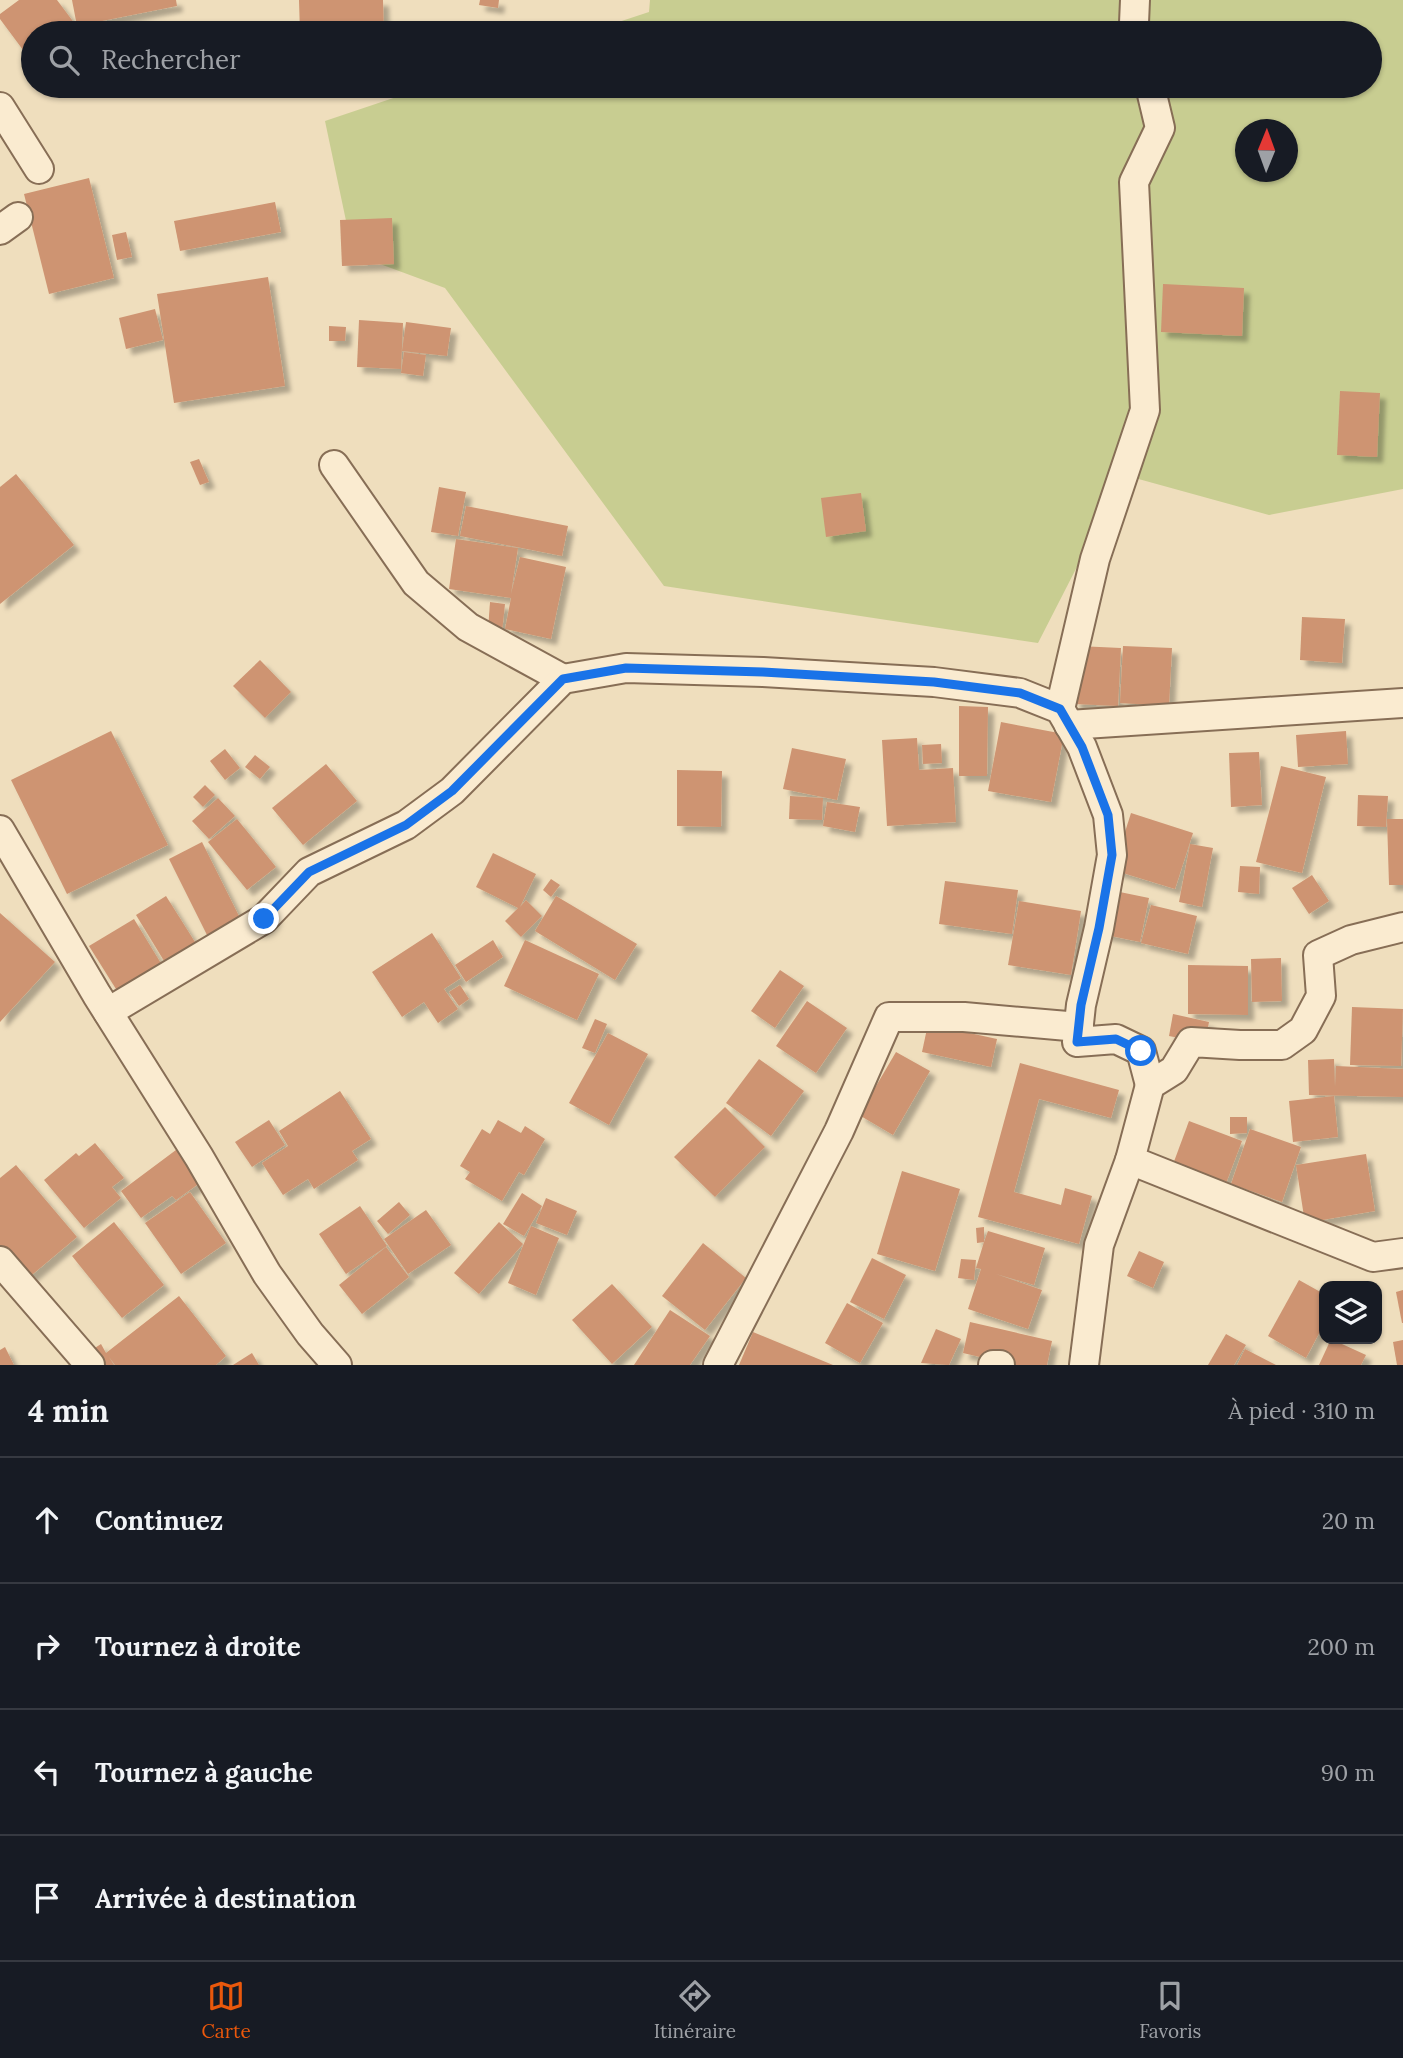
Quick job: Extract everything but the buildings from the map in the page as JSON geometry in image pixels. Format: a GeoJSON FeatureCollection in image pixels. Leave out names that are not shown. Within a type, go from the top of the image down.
{"type":"FeatureCollection","features":[{"type":"Feature","properties":{"kind":"street"},"geometry":{"type":"LineString","coordinates":[[1134,21],[1136,0]]}},
{"type":"Feature","properties":{"kind":"street"},"geometry":{"type":"LineString","coordinates":[[1084,1365],[1099,1245],[1130,1160],[1150,1084],[1141,1051],[1116,1039],[1077,1042],[1112,855],[1108,815],[1082,747],[1065,717],[1095,559],[1145,410],[1134,182],[1160,128],[1153,98]]}},
{"type":"Feature","properties":{"kind":"street"},"geometry":{"type":"LineString","coordinates":[[0,107],[39,169]]}},
{"type":"Feature","properties":{"kind":"street"},"geometry":{"type":"LineString","coordinates":[[334,465],[416,583],[468,627],[563,679]]}},
{"type":"Feature","properties":{"kind":"street"},"geometry":{"type":"LineString","coordinates":[[108,1012],[264,919],[309,872],[406,825],[452,791],[563,679],[626,668],[934,682],[1020,693],[1065,717],[1403,703]]}},
{"type":"Feature","properties":{"kind":"street"},"geometry":{"type":"LineString","coordinates":[[0,830],[108,1012],[200,1157],[267,1274],[310,1334],[338,1365]]}},
{"type":"Feature","properties":{"kind":"street"},"geometry":{"type":"LineString","coordinates":[[1150,1084],[1174,1070],[1191,1042],[1282,1045],[1303,1030],[1321,996],[1318,955],[1351,940],[1403,927]]}},
{"type":"Feature","properties":{"kind":"street"},"geometry":{"type":"LineString","coordinates":[[718,1365],[839,1131],[889,1017],[964,1017],[1079,1027]]}},
{"type":"Feature","properties":{"kind":"street"},"geometry":{"type":"LineString","coordinates":[[1130,1160],[1373,1257],[1403,1253]]}},
{"type":"Feature","properties":{"kind":"street"},"geometry":{"type":"LineString","coordinates":[[0,1261],[90,1365]]}},
{"type":"Feature","properties":{"kind":"street"},"geometry":{"type":"LineString","coordinates":[[993,1365],[1000,1365]]}},
{"type":"Feature","properties":{"kind":"green space"},"geometry":{"type":"Polygon","coordinates":[[[650,0],[1403,0],[1403,489],[1269,515],[1124,475],[1038,643],[664,586],[445,288],[353,254],[325,121],[393,98],[1382,98],[1382,21],[622,21],[649,12],[650,0]]]}},
{"type":"Feature","properties":{"kind":"route"},"geometry":{"type":"LineString","coordinates":[[264,919],[309,872],[406,825],[452,791],[563,679],[626,668],[763,672],[934,682],[1020,693],[1060,709],[1082,747],[1108,815],[1112,855],[1081,1005],[1077,1042],[1116,1039],[1141,1051]]}}]}
